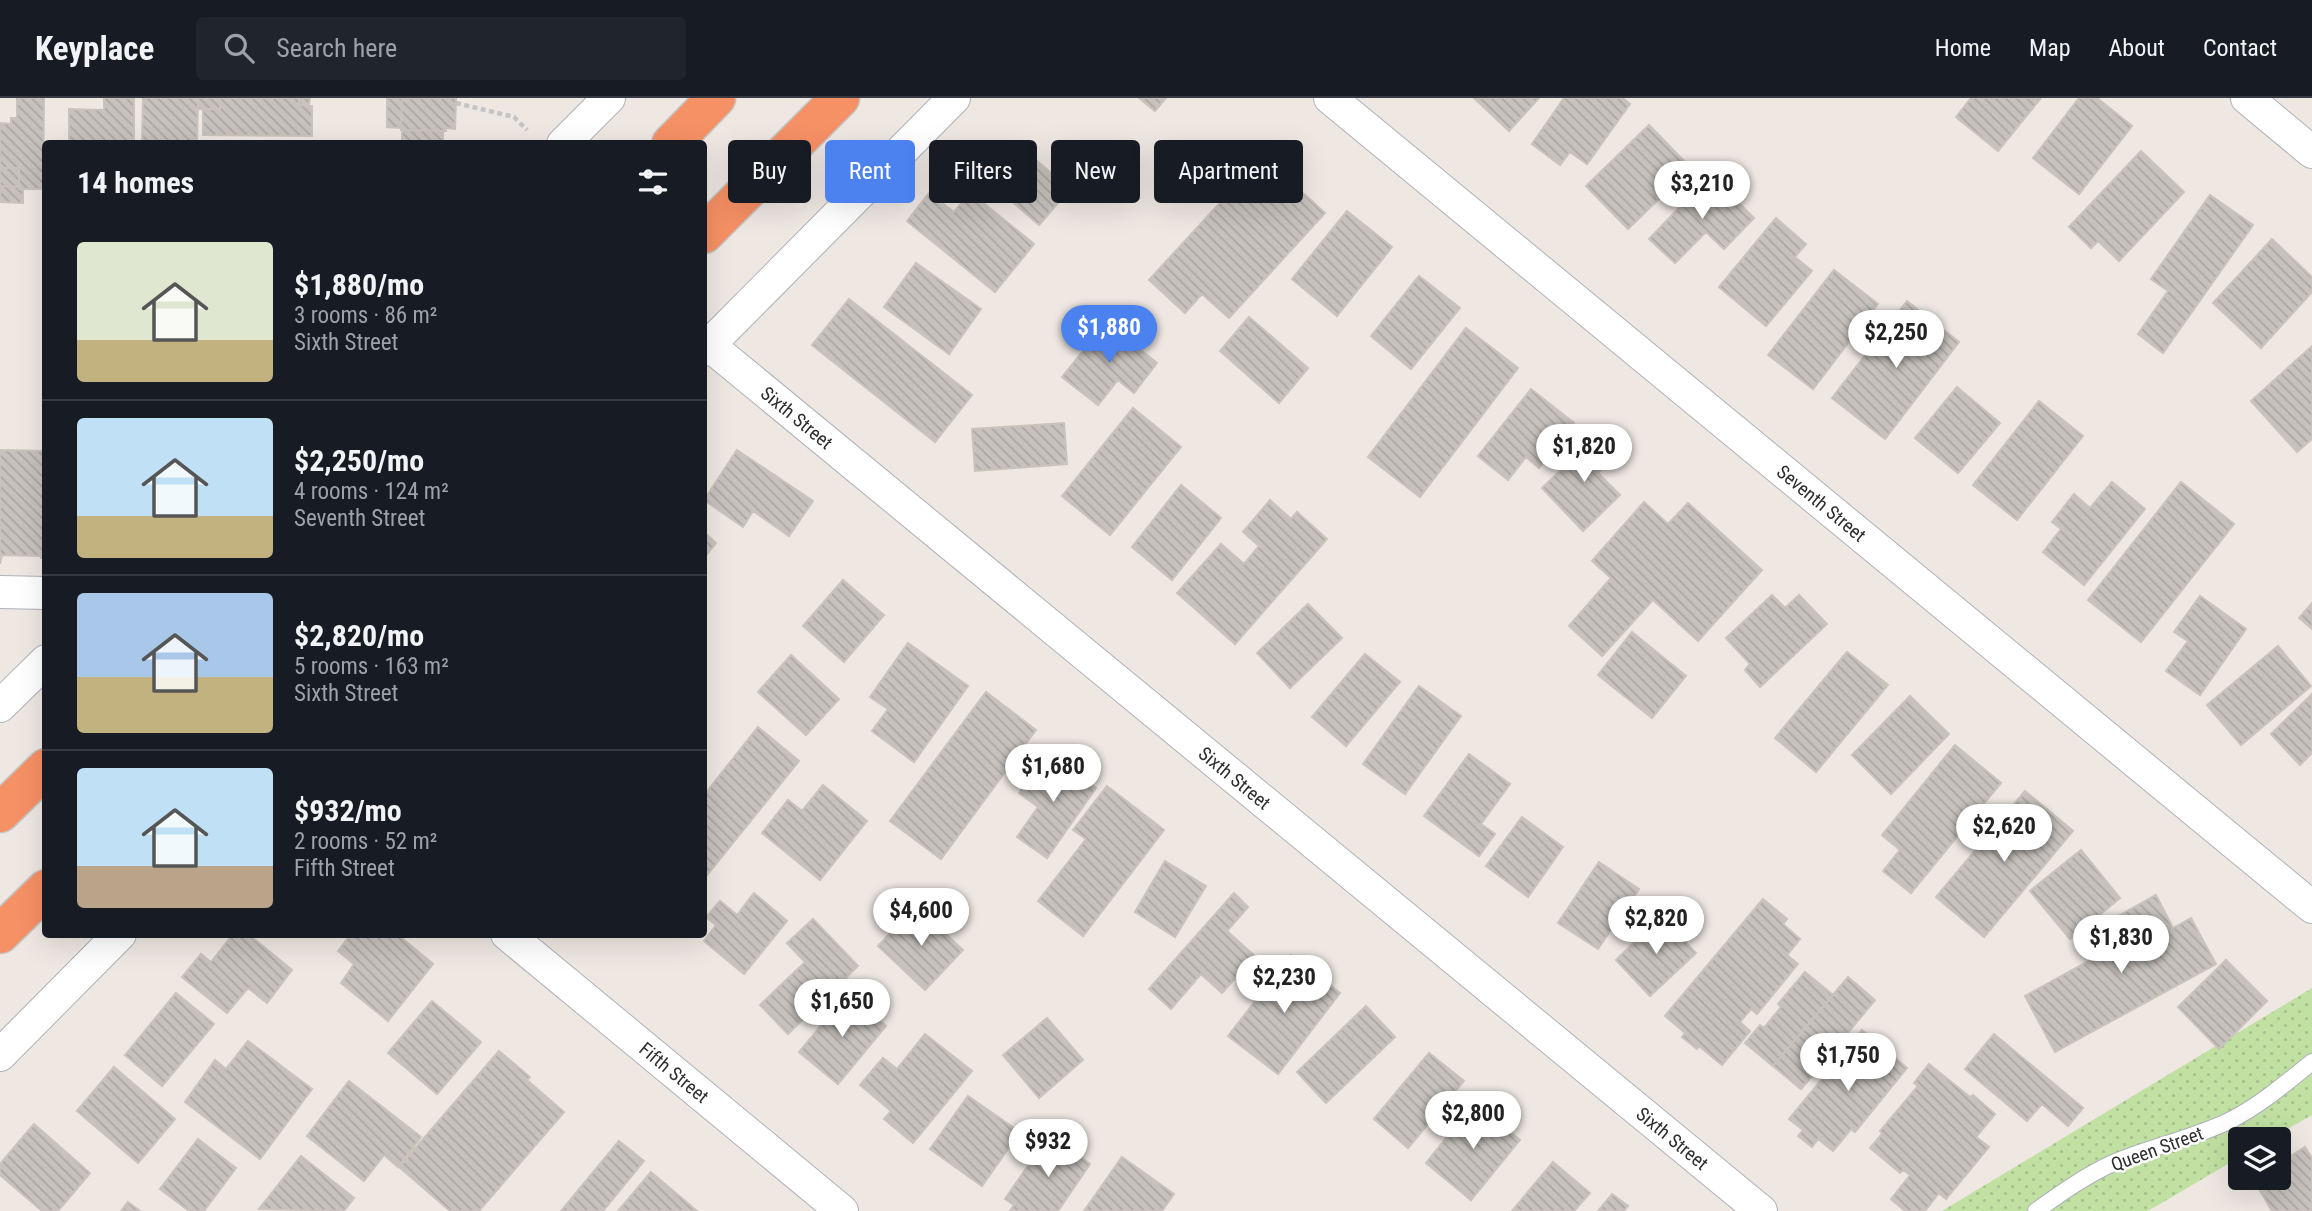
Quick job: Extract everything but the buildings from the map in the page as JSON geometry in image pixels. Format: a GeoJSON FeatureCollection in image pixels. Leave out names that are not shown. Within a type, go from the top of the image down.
{"type":"FeatureCollection","features":[{"type":"Feature","properties":{"kind":"highway"},"geometry":{"type":"LineString","coordinates":[[675,140],[716,98]]}},
{"type":"Feature","properties":{"kind":"highway"},"geometry":{"type":"LineString","coordinates":[[707,231],[840,98]]}},
{"type":"Feature","properties":{"kind":"highway"},"geometry":{"type":"LineString","coordinates":[[0,813],[42,772]]}},
{"type":"Feature","properties":{"kind":"highway"},"geometry":{"type":"LineString","coordinates":[[0,933],[42,893]]}},
{"type":"Feature","properties":{"kind":"street"},"geometry":{"type":"LineString","coordinates":[[567,140],[608,98]]}},
{"type":"Feature","properties":{"kind":"street"},"geometry":{"type":"LineString","coordinates":[[707,347],[954,98]]}},
{"type":"Feature","properties":{"kind":"street","name":"Seventh Street"},"geometry":{"type":"LineString","coordinates":[[1330,98],[2312,907]]}},
{"type":"Feature","properties":{"kind":"street"},"geometry":{"type":"LineString","coordinates":[[2247,98],[2312,152]]}},
{"type":"Feature","properties":{"kind":"street","name":"Sixth Street"},"geometry":{"type":"LineString","coordinates":[[707,349],[1761,1211]]}},
{"type":"Feature","properties":{"kind":"street"},"geometry":{"type":"LineString","coordinates":[[0,592],[42,593]]}},
{"type":"Feature","properties":{"kind":"street"},"geometry":{"type":"LineString","coordinates":[[0,706],[42,665]]}},
{"type":"Feature","properties":{"kind":"street"},"geometry":{"type":"LineString","coordinates":[[0,1055],[116,938]]}},
{"type":"Feature","properties":{"kind":"street","name":"Fifth Street"},"geometry":{"type":"LineString","coordinates":[[512,938],[842,1211]]}},
{"type":"Feature","properties":{"kind":"lane","name":"Queen Street"},"geometry":{"type":"LineString","coordinates":[[2036,1211],[2074,1183],[2114,1163],[2197,1135],[2232,1119],[2282,1087],[2312,1062]]}},
{"type":"Feature","properties":{"kind":"path"},"geometry":{"type":"LineString","coordinates":[[456,103],[514,117],[527,130]]}},
{"type":"Feature","properties":{"kind":"green space"},"geometry":{"type":"Polygon","coordinates":[[[2312,988],[2312,1115],[2291,1127],[2228,1127],[2228,1164],[2148,1211],[1942,1211],[2312,988]]]}}]}
